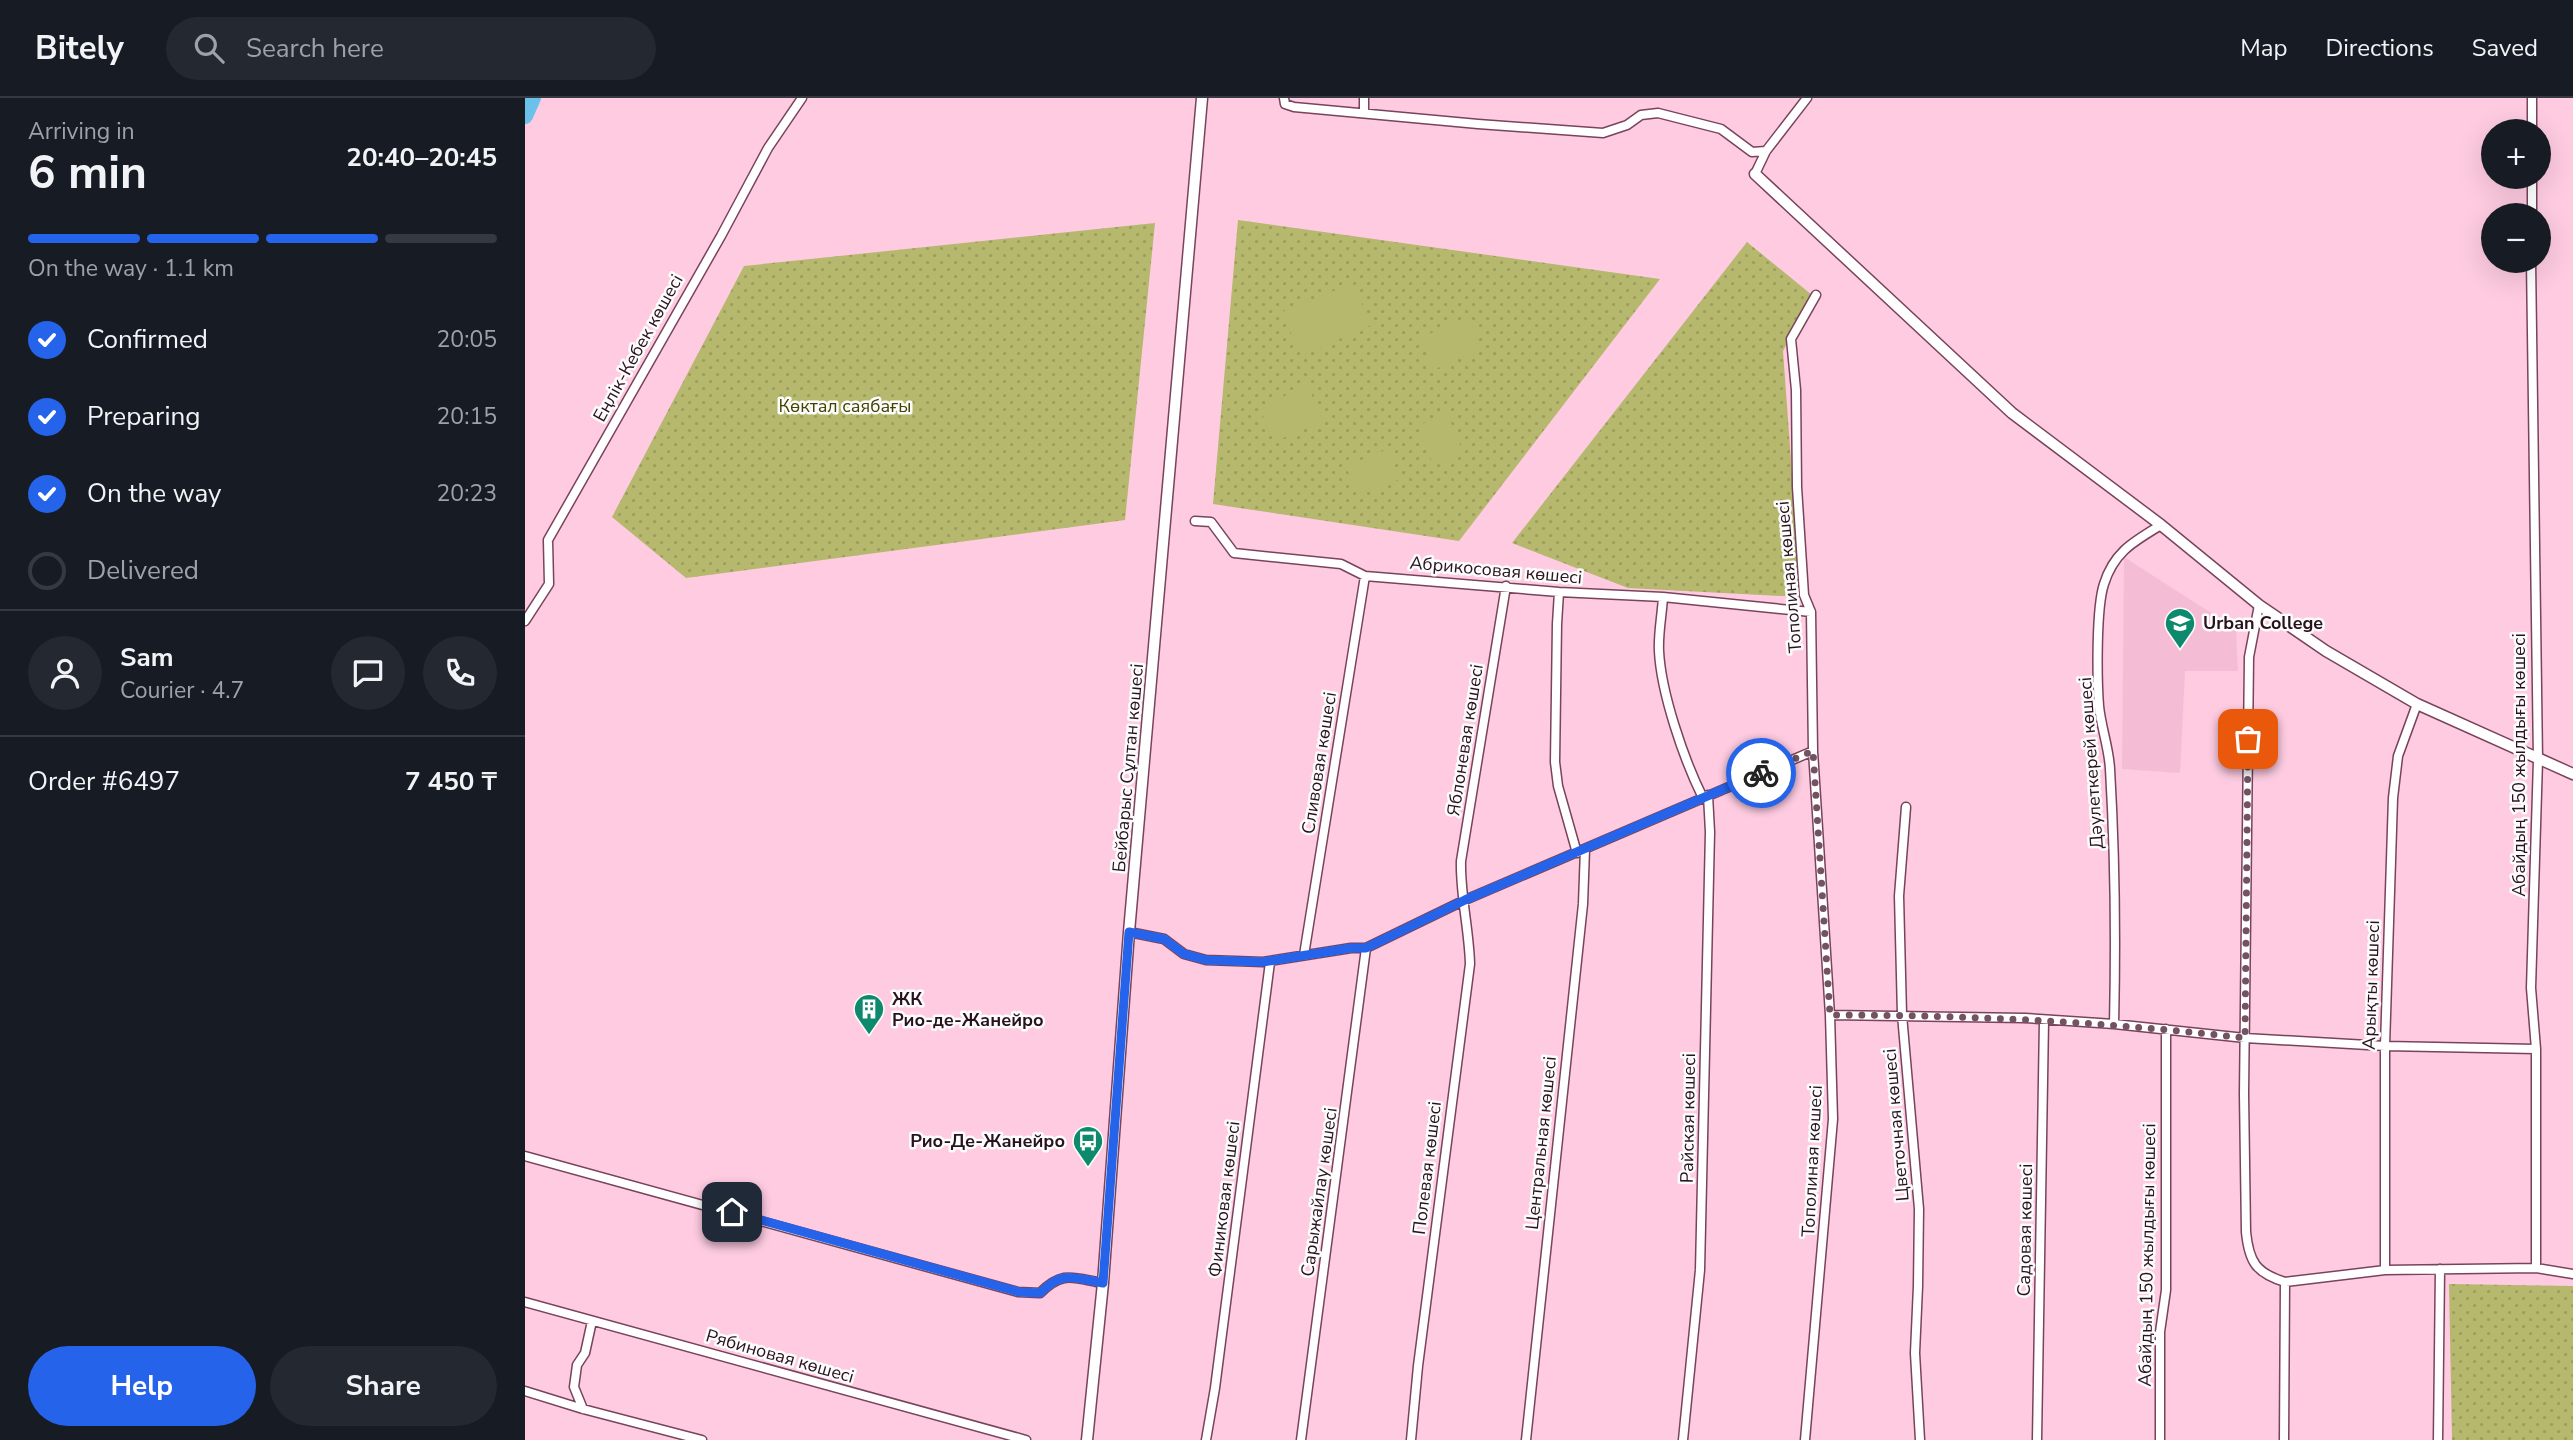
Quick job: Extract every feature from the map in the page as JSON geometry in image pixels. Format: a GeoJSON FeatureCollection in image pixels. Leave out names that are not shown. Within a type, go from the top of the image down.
{"type":"FeatureCollection","features":[{"type":"Feature","properties":{"kind":"street","name":"Еңлік-Кебек көшесі"},"geometry":{"type":"LineString","coordinates":[[525,621],[549,584],[548,540],[768,148],[802,98]]}},
{"type":"Feature","properties":{"kind":"street","name":"Бейбарыс Сұлтан көшесі"},"geometry":{"type":"LineString","coordinates":[[1087,1440],[1103,1283],[1129,932],[1202,98]]}},
{"type":"Feature","properties":{"kind":"street"},"geometry":{"type":"LineString","coordinates":[[1364,98],[1364,113]]}},
{"type":"Feature","properties":{"kind":"street"},"geometry":{"type":"LineString","coordinates":[[1807,98],[1766,150],[1755,174],[2012,413],[2161,525],[2259,605],[2326,651],[2417,704],[2573,774]]}},
{"type":"Feature","properties":{"kind":"street"},"geometry":{"type":"LineString","coordinates":[[2532,98],[2532,119]]}},
{"type":"Feature","properties":{"kind":"street"},"geometry":{"type":"LineString","coordinates":[[1284,101],[1364,113],[1603,133],[1627,125],[1649,113],[1658,113],[1721,129],[1752,152],[1766,150]]}},
{"type":"Feature","properties":{"kind":"street","name":"Абайдың 150 жылдығы көшесі"},"geometry":{"type":"LineString","coordinates":[[2532,273],[2538,760],[2531,988],[2536,1049],[2536,1268]]}},
{"type":"Feature","properties":{"kind":"street","name":"Тополиная көшесі"},"geometry":{"type":"LineString","coordinates":[[1805,1440],[1833,1119],[1830,1015],[1813,751],[1811,612],[1804,595],[1797,487],[1796,390],[1791,339],[1816,295]]}},
{"type":"Feature","properties":{"kind":"street","name":"Абрикосовая көшесі"},"geometry":{"type":"LineString","coordinates":[[1195,522],[1211,523],[1234,553],[1341,565],[1365,576],[1559,592],[1663,597],[1811,612]]}},
{"type":"Feature","properties":{"kind":"street","name":"Дәулеткерей көшесі"},"geometry":{"type":"LineString","coordinates":[[2114,1024],[2116,954],[2113,829],[2110,765],[2099,707],[2100,616],[2103,585],[2113,561],[2129,544],[2161,525]]}},
{"type":"Feature","properties":{"kind":"street","name":"Сливовая көшесі"},"geometry":{"type":"LineString","coordinates":[[1304,955],[1365,576]]}},
{"type":"Feature","properties":{"kind":"street","name":"Яблоневая көшесі"},"geometry":{"type":"LineString","coordinates":[[1465,900],[1460,880],[1461,861],[1506,586]]}},
{"type":"Feature","properties":{"kind":"street","name":"Центральная көшесі"},"geometry":{"type":"LineString","coordinates":[[1526,1440],[1583,904],[1581,851],[1558,786],[1555,762],[1559,592]]}},
{"type":"Feature","properties":{"kind":"street","name":"Райская көшесі"},"geometry":{"type":"LineString","coordinates":[[1663,597],[1658,648],[1660,669],[1694,780],[1705,797],[1710,832],[1700,1270],[1683,1440]]}},
{"type":"Feature","properties":{"kind":"street"},"geometry":{"type":"LineString","coordinates":[[2259,605],[2249,657],[2244,1094],[2248,1249],[2253,1262],[2270,1278],[2285,1282],[2385,1270],[2536,1268],[2573,1274]]}},
{"type":"Feature","properties":{"kind":"street","name":"Арықты көшесі"},"geometry":{"type":"LineString","coordinates":[[2385,1270],[2385,1046],[2393,797],[2399,756],[2417,704]]}},
{"type":"Feature","properties":{"kind":"street"},"geometry":{"type":"LineString","coordinates":[[1129,932],[1164,939],[1184,954],[1206,960],[1270,961],[1366,948],[1465,900],[1813,751]]}},
{"type":"Feature","properties":{"kind":"street","name":"Цветочная көшесі"},"geometry":{"type":"LineString","coordinates":[[1906,807],[1899,896],[1902,1015],[1919,1209],[1915,1353],[1920,1440]]}},
{"type":"Feature","properties":{"kind":"street","name":"Полевая көшесі"},"geometry":{"type":"LineString","coordinates":[[1411,1440],[1418,1366],[1470,964],[1465,900]]}},
{"type":"Feature","properties":{"kind":"street","name":"Сарыжайлау көшесі"},"geometry":{"type":"LineString","coordinates":[[1301,1440],[1366,948]]}},
{"type":"Feature","properties":{"kind":"street","name":"Финиковая көшесі"},"geometry":{"type":"LineString","coordinates":[[1206,1440],[1270,961]]}},
{"type":"Feature","properties":{"kind":"street"},"geometry":{"type":"LineString","coordinates":[[1830,1015],[2043,1020],[2114,1024],[2245,1038],[2385,1046],[2536,1049]]}},
{"type":"Feature","properties":{"kind":"street","name":"Садовая көшесі"},"geometry":{"type":"LineString","coordinates":[[2037,1440],[2043,1020]]}},
{"type":"Feature","properties":{"kind":"street","name":"Абайдың 150 жылдығы көшесі"},"geometry":{"type":"LineString","coordinates":[[2160,1440],[2160,1332],[2166,1290],[2166,1029]]}},
{"type":"Feature","properties":{"kind":"street"},"geometry":{"type":"LineString","coordinates":[[525,1156],[1019,1292],[1040,1293],[1053,1280],[1063,1277],[1103,1283]]}},
{"type":"Feature","properties":{"kind":"street"},"geometry":{"type":"LineString","coordinates":[[2438,1440],[2440,1269]]}},
{"type":"Feature","properties":{"kind":"street"},"geometry":{"type":"LineString","coordinates":[[2284,1440],[2285,1282]]}},
{"type":"Feature","properties":{"kind":"street","name":"Рябиновая көшесі"},"geometry":{"type":"LineString","coordinates":[[525,1303],[1026,1440]]}},
{"type":"Feature","properties":{"kind":"street"},"geometry":{"type":"LineString","coordinates":[[583,1409],[574,1387],[577,1365],[585,1353],[592,1321]]}},
{"type":"Feature","properties":{"kind":"street"},"geometry":{"type":"LineString","coordinates":[[525,1391],[702,1440]]}},
{"type":"Feature","properties":{"kind":"shaded area","name":"Urban College"},"geometry":{"type":"Polygon","coordinates":[[[2124,557],[2236,629],[2238,671],[2185,671],[2180,773],[2122,769],[2124,557]]]}},
{"type":"Feature","properties":{"kind":"green space"},"geometry":{"type":"Polygon","coordinates":[[[1238,220],[1660,279],[1459,541],[1213,504],[1238,220]]]}},
{"type":"Feature","properties":{"kind":"green space","name":"Көктал саябағы"},"geometry":{"type":"Polygon","coordinates":[[[1155,223],[1125,520],[686,578],[612,517],[744,266],[1155,223]]]}},
{"type":"Feature","properties":{"kind":"green space"},"geometry":{"type":"Polygon","coordinates":[[[1747,242],[1812,295],[1783,351],[1801,597],[1628,588],[1512,543],[1747,242]]]}},
{"type":"Feature","properties":{"kind":"green space"},"geometry":{"type":"Polygon","coordinates":[[[1353,283],[1371,325],[1301,356],[1282,312],[1353,283]]]}},
{"type":"Feature","properties":{"kind":"green space"},"geometry":{"type":"Polygon","coordinates":[[[1469,317],[1482,349],[1433,370],[1420,338],[1469,317]]]}},
{"type":"Feature","properties":{"kind":"green space"},"geometry":{"type":"Polygon","coordinates":[[[1308,386],[1323,421],[1274,442],[1259,407],[1308,386]]]}},
{"type":"Feature","properties":{"kind":"green space"},"geometry":{"type":"Polygon","coordinates":[[[1447,413],[1464,454],[1434,466],[1417,426],[1447,413]]]}},
{"type":"Feature","properties":{"kind":"green space"},"geometry":{"type":"Polygon","coordinates":[[[1388,449],[1400,479],[1357,495],[1346,466],[1388,449]]]}},
{"type":"Feature","properties":{"kind":"green space"},"geometry":{"type":"Polygon","coordinates":[[[2449,1284],[2573,1286],[2573,1440],[2452,1440],[2449,1284]]]}},
{"type":"Feature","properties":{"kind":"waterway"},"geometry":{"type":"LineString","coordinates":[[525,116],[533,98]]}},
{"type":"Feature","properties":{"kind":"way so far"},"geometry":{"type":"LineString","coordinates":[[1761,773],[1813,751],[1830,1015],[2025,1018],[2245,1038],[2248,739]]}},
{"type":"Feature","properties":{"kind":"place","name":"Urban College"},"geometry":{"type":"Point","coordinates":[2180,650]}},
{"type":"Feature","properties":{"kind":"place","name":"ЖК Рио-де-Жанейро"},"geometry":{"type":"Point","coordinates":[869,1036]}},
{"type":"Feature","properties":{"kind":"place","name":"Рио-Де-Жанейро"},"geometry":{"type":"Point","coordinates":[1088,1168]}},
{"type":"Feature","properties":{"kind":"route"},"geometry":{"type":"LineString","coordinates":[[732,1212],[1019,1292],[1040,1293],[1053,1280],[1063,1277],[1103,1283],[1129,932],[1170,941],[1184,954],[1206,960],[1263,962],[1366,948],[1465,900],[1761,773]]}}]}
